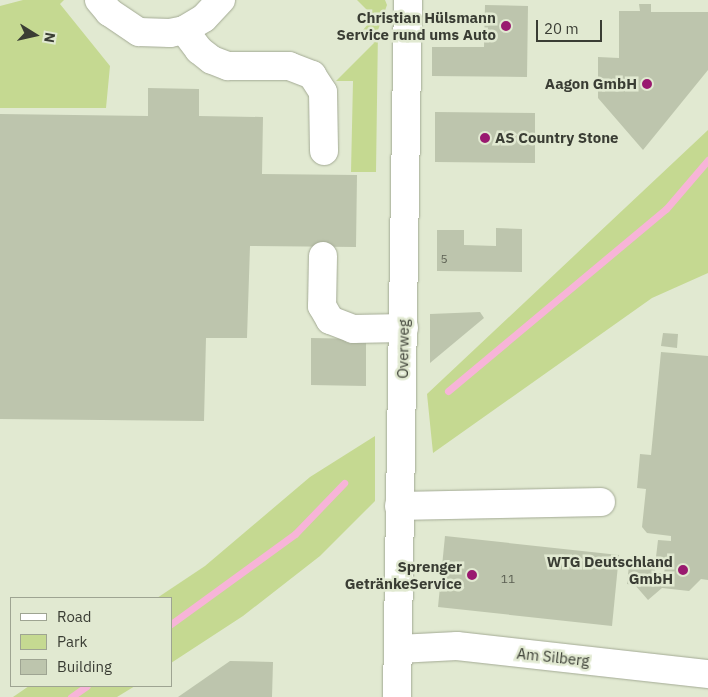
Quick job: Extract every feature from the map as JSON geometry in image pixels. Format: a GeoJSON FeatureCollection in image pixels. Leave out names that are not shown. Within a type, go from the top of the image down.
{"type":"FeatureCollection","features":[{"type":"Feature","properties":{"kind":"street"},"geometry":{"type":"LineString","coordinates":[[99,0],[109,12],[140,32],[184,30],[204,18],[221,0]]}},
{"type":"Feature","properties":{"kind":"street","name":"Overweg"},"geometry":{"type":"LineString","coordinates":[[397,697],[408,0]]}},
{"type":"Feature","properties":{"kind":"street"},"geometry":{"type":"LineString","coordinates":[[184,30],[199,50],[212,60],[228,66],[289,66],[312,75],[323,92],[324,151]]}},
{"type":"Feature","properties":{"kind":"street"},"geometry":{"type":"LineString","coordinates":[[323,256],[322,306],[330,320],[353,329],[404,328]]}},
{"type":"Feature","properties":{"kind":"street"},"geometry":{"type":"LineString","coordinates":[[399,506],[601,502]]}},
{"type":"Feature","properties":{"kind":"street","name":"Am Silberg"},"geometry":{"type":"LineString","coordinates":[[398,649],[457,646],[708,674]]}},
{"type":"Feature","properties":{"kind":"green space"},"geometry":{"type":"Polygon","coordinates":[[[23,0],[64,0],[60,4],[110,66],[106,108],[0,108],[0,6],[23,0]]]}},
{"type":"Feature","properties":{"kind":"green space"},"geometry":{"type":"Polygon","coordinates":[[[357,0],[385,0],[387,5],[378,30],[376,172],[351,172],[353,81],[336,81],[374,43],[363,30],[374,17],[357,0]]]}},
{"type":"Feature","properties":{"kind":"green space"},"geometry":{"type":"Polygon","coordinates":[[[708,130],[708,273],[652,298],[433,453],[427,394],[708,130]]]}},
{"type":"Feature","properties":{"kind":"green space"},"geometry":{"type":"Polygon","coordinates":[[[375,436],[375,501],[320,556],[243,616],[172,662],[172,597],[158,597],[205,566],[310,477],[375,436]]]}},
{"type":"Feature","properties":{"kind":"green space"},"geometry":{"type":"Polygon","coordinates":[[[28,687],[133,687],[117,697],[13,697],[28,687]]]}},
{"type":"Feature","properties":{"kind":"building","name":"Aagon GmbH"},"geometry":{"type":"Polygon","coordinates":[[[639,4],[651,4],[651,12],[708,12],[708,70],[643,150],[598,98],[598,57],[619,58],[619,11],[640,11],[639,4]]]}},
{"type":"Feature","properties":{"kind":"building","name":"Christian Hülsmann Service rund ums Auto"},"geometry":{"type":"Polygon","coordinates":[[[485,5],[528,6],[527,77],[432,76],[432,47],[484,47],[485,5]]]}},
{"type":"Feature","properties":{"kind":"building"},"geometry":{"type":"Polygon","coordinates":[[[148,88],[199,89],[199,116],[263,117],[262,174],[357,175],[356,247],[250,246],[247,338],[206,338],[204,421],[0,419],[0,114],[148,116],[148,88]]]}},
{"type":"Feature","properties":{"kind":"building","name":"AS Country Stone"},"geometry":{"type":"Polygon","coordinates":[[[435,112],[535,113],[535,163],[435,162],[435,112]]]}},
{"type":"Feature","properties":{"kind":"building"},"geometry":{"type":"Polygon","coordinates":[[[496,228],[522,229],[522,272],[437,271],[437,230],[464,230],[464,245],[496,246],[496,228]]]}},
{"type":"Feature","properties":{"kind":"building"},"geometry":{"type":"Polygon","coordinates":[[[480,312],[484,318],[430,363],[430,314],[480,312]]]}},
{"type":"Feature","properties":{"kind":"building"},"geometry":{"type":"Polygon","coordinates":[[[663,333],[678,334],[677,348],[661,346],[663,333]]]}},
{"type":"Feature","properties":{"kind":"building"},"geometry":{"type":"Polygon","coordinates":[[[311,338],[366,339],[366,386],[311,385],[311,338]]]}},
{"type":"Feature","properties":{"kind":"building"},"geometry":{"type":"Polygon","coordinates":[[[661,352],[708,356],[708,580],[701,579],[689,591],[662,588],[648,600],[635,585],[627,584],[629,565],[655,567],[655,572],[664,574],[666,558],[656,557],[658,540],[671,541],[671,536],[647,533],[642,527],[646,489],[637,488],[640,454],[651,455],[661,352]]]}},
{"type":"Feature","properties":{"kind":"building"},"geometry":{"type":"Polygon","coordinates":[[[445,536],[619,555],[612,626],[438,607],[445,536]]]}},
{"type":"Feature","properties":{"kind":"building"},"geometry":{"type":"Polygon","coordinates":[[[230,661],[273,662],[272,697],[178,697],[230,661]]]}},
{"type":"Feature","properties":{"kind":"waterway"},"geometry":{"type":"LineString","coordinates":[[448,391],[666,209],[708,160]]}},
{"type":"Feature","properties":{"kind":"waterway"},"geometry":{"type":"LineString","coordinates":[[172,623],[295,534],[344,483]]}},
{"type":"Feature","properties":{"kind":"waterway"},"geometry":{"type":"LineString","coordinates":[[71,697],[86,687]]}},
{"type":"Feature","properties":{"kind":"place","name":"Christian Hülsmann Service rund ums Auto"},"geometry":{"type":"Point","coordinates":[506,26]}},
{"type":"Feature","properties":{"kind":"place","name":"Aagon GmbH"},"geometry":{"type":"Point","coordinates":[647,84]}},
{"type":"Feature","properties":{"kind":"place","name":"AS Country Stone"},"geometry":{"type":"Point","coordinates":[485,138]}},
{"type":"Feature","properties":{"kind":"place","name":"WTG Deutschland GmbH"},"geometry":{"type":"Point","coordinates":[683,570]}},
{"type":"Feature","properties":{"kind":"place","name":"Sprenger GetränkeService"},"geometry":{"type":"Point","coordinates":[472,575]}}]}
